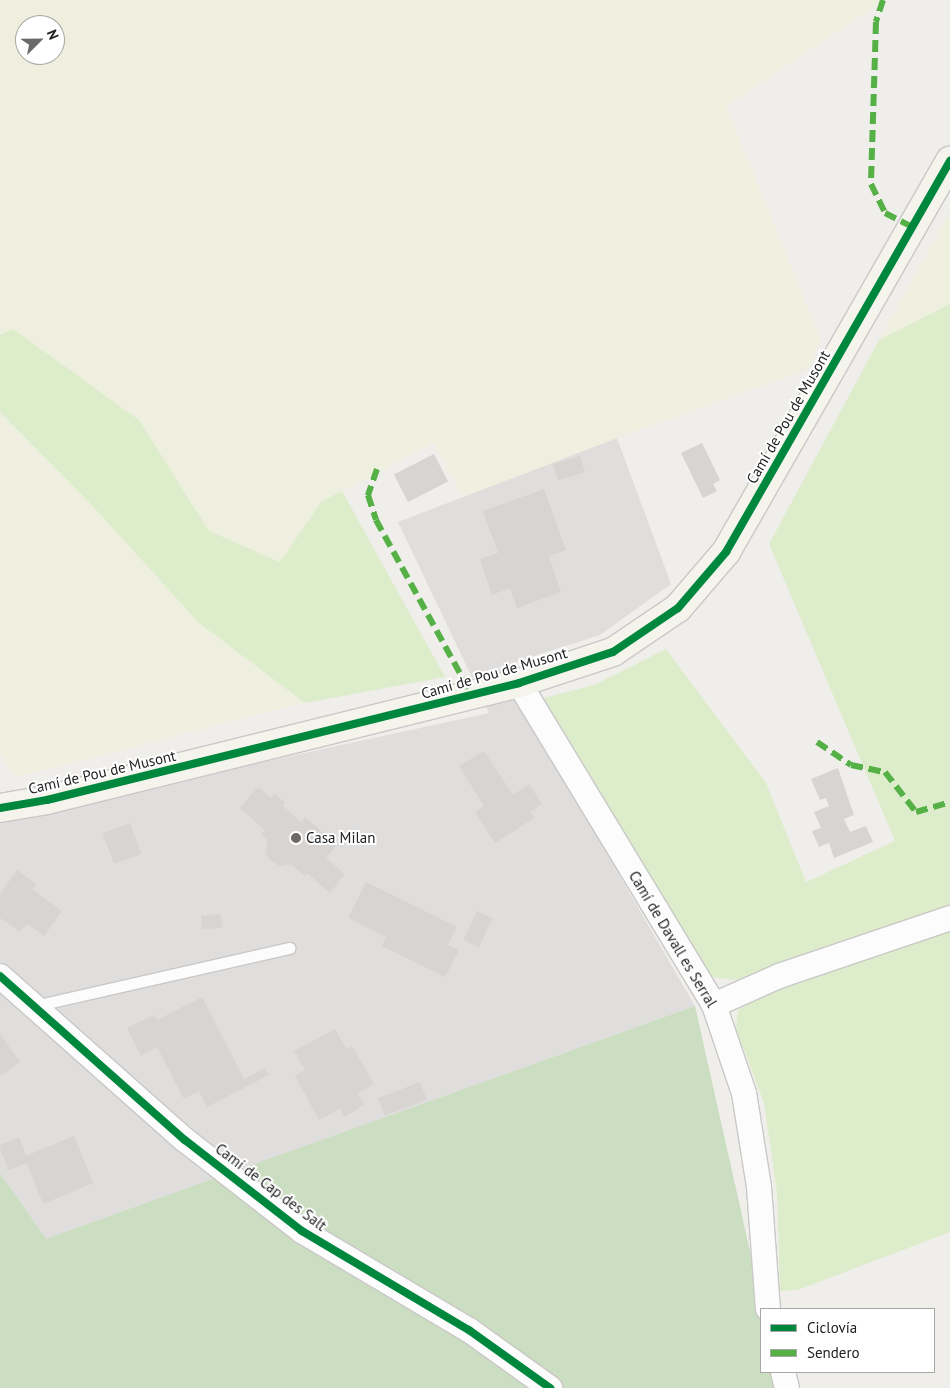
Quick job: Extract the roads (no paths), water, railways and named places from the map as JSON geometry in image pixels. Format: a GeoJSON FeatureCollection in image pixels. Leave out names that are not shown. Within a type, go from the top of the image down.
{"type":"FeatureCollection","features":[{"type":"Feature","properties":{"kind":"street","name":"Camí de Pou de Musont"},"geometry":{"type":"LineString","coordinates":[[0,808],[47,800],[520,683],[613,652],[678,608],[726,552],[950,161]]}},
{"type":"Feature","properties":{"kind":"street","name":"Camí de Davall es Serral"},"geometry":{"type":"LineString","coordinates":[[520,683],[714,1005],[744,1093],[758,1188],[768,1308]]}},
{"type":"Feature","properties":{"kind":"street"},"geometry":{"type":"LineString","coordinates":[[714,1005],[779,976],[950,918]]}},
{"type":"Feature","properties":{"kind":"street","name":"Camí de Cap des Salt"},"geometry":{"type":"LineString","coordinates":[[0,976],[185,1140],[302,1231],[469,1330],[550,1388]]}},
{"type":"Feature","properties":{"kind":"street"},"geometry":{"type":"LineString","coordinates":[[783,1373],[787,1388]]}},
{"type":"Feature","properties":{"kind":"lane"},"geometry":{"type":"LineString","coordinates":[[34,1006],[290,948]]}},
{"type":"Feature","properties":{"kind":"place","name":"Casa Milan"},"geometry":{"type":"Point","coordinates":[296,838]}}]}
